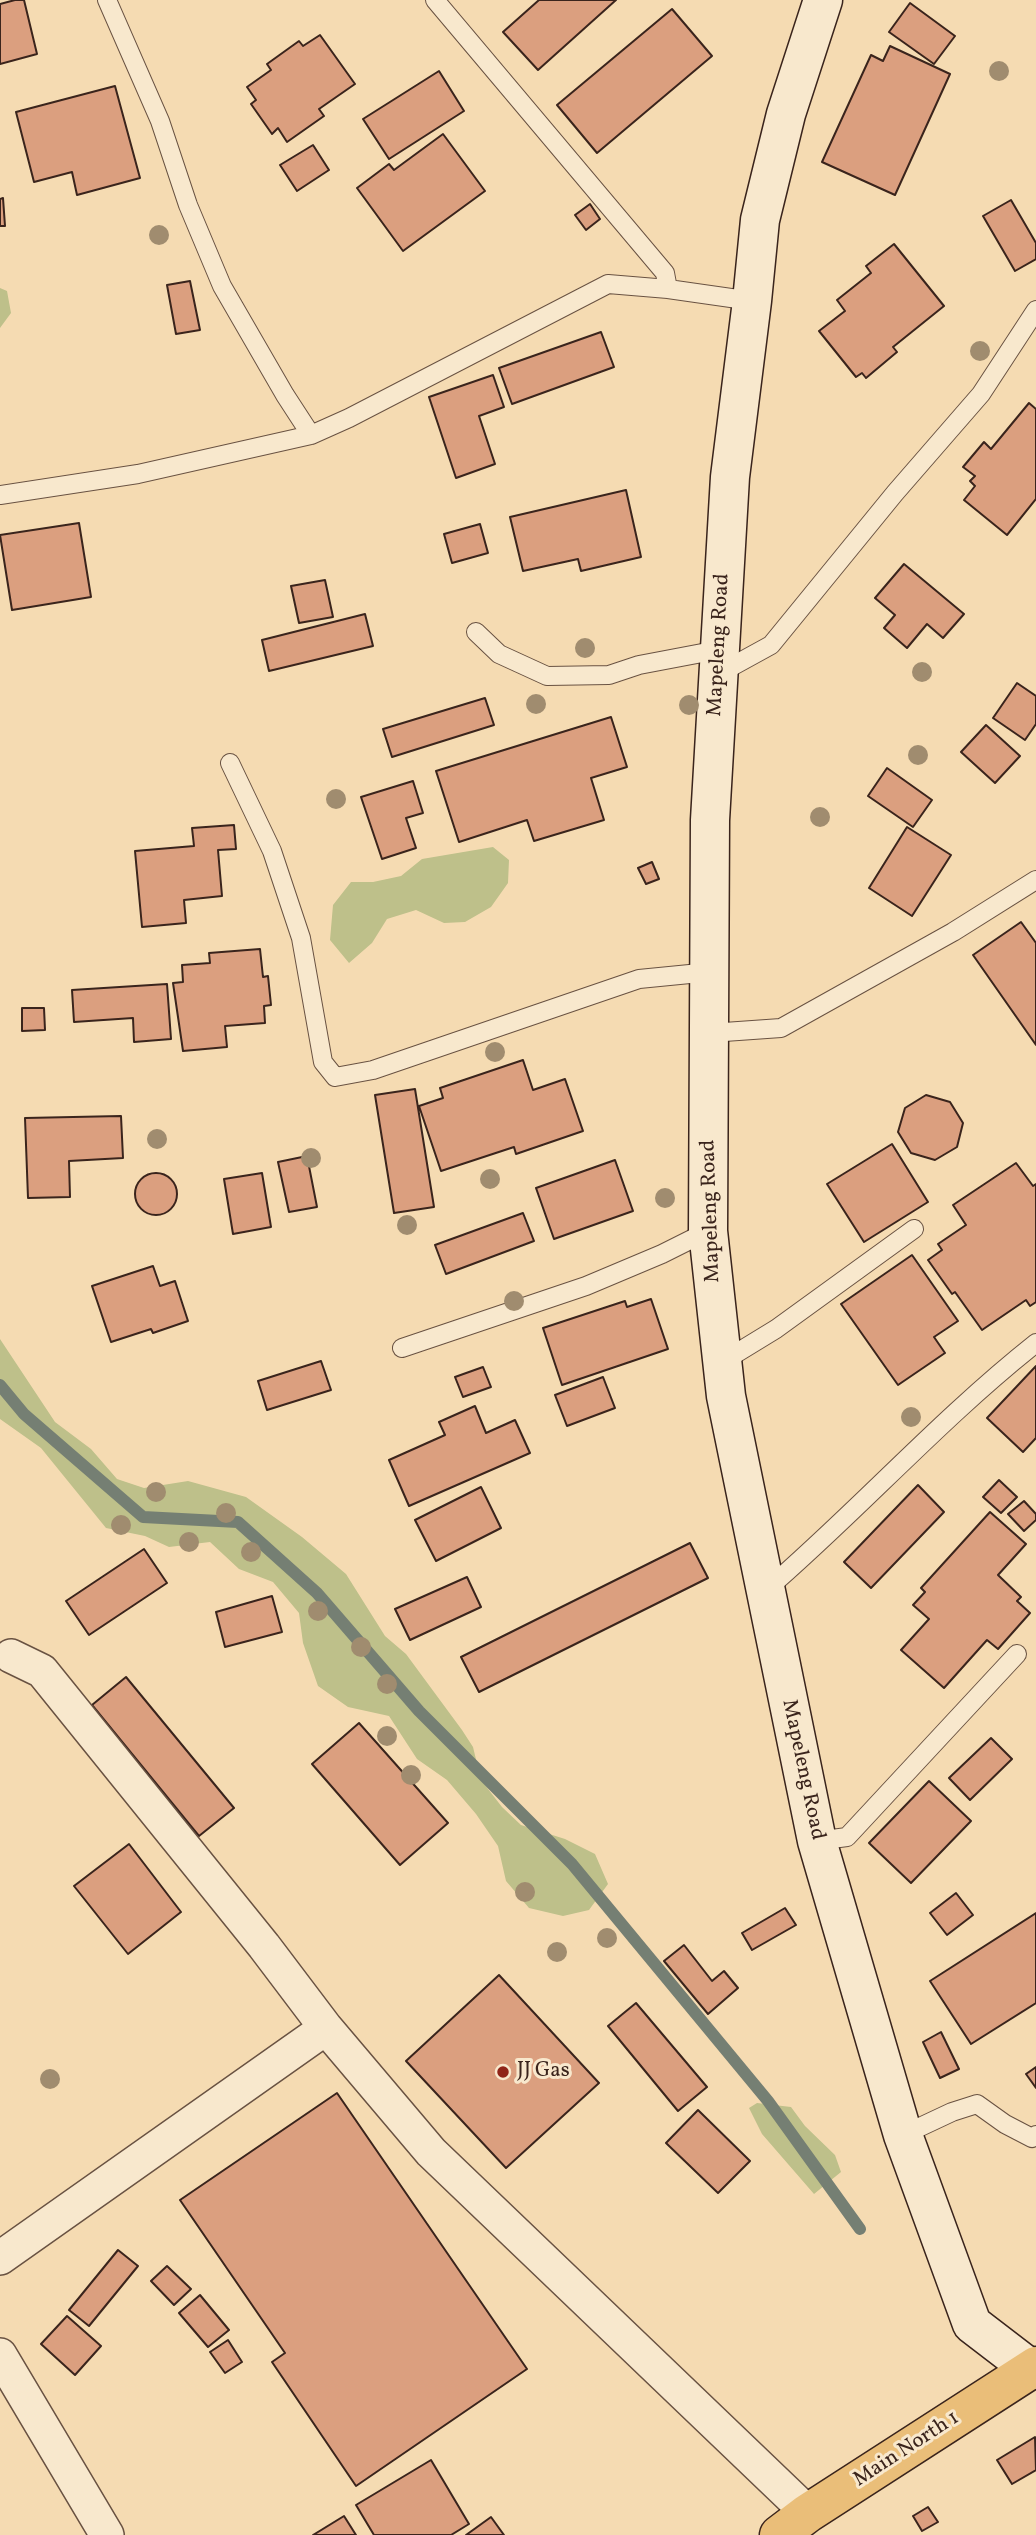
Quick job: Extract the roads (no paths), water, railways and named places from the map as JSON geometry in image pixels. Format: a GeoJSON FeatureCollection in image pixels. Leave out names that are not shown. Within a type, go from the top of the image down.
{"type":"FeatureCollection","features":[{"type":"Feature","properties":{"kind":"main road","name":"Main North 1"},"geometry":{"type":"LineString","coordinates":[[800,2528],[1034,2368]]}},
{"type":"Feature","properties":{"kind":"street","name":"Mapeleng Road"},"geometry":{"type":"LineString","coordinates":[[823,0],[786,114],[760,220],[730,477],[710,820],[708,1231],[726,1396],[817,1841],[902,2135],[972,2324],[1034,2368]]}},
{"type":"Feature","properties":{"kind":"street"},"geometry":{"type":"LineString","coordinates":[[6,1648],[42,1671],[264,1946],[326,2028],[431,2152],[800,2528]]}},
{"type":"Feature","properties":{"kind":"street"},"geometry":{"type":"LineString","coordinates":[[0,2258],[326,2028]]}},
{"type":"Feature","properties":{"kind":"street"},"geometry":{"type":"LineString","coordinates":[[0,2355],[107,2535]]}},
{"type":"Feature","properties":{"kind":"lane"},"geometry":{"type":"LineString","coordinates":[[107,0],[160,121],[188,205],[222,286],[311,435]]}},
{"type":"Feature","properties":{"kind":"lane"},"geometry":{"type":"LineString","coordinates":[[435,0],[665,273],[668,289]]}},
{"type":"Feature","properties":{"kind":"lane"},"geometry":{"type":"LineString","coordinates":[[0,495],[138,474],[311,435],[608,284],[752,301]]}},
{"type":"Feature","properties":{"kind":"lane"},"geometry":{"type":"LineString","coordinates":[[476,632],[499,654],[547,676],[609,675],[639,665],[719,661],[771,645],[895,492],[981,394],[1036,310]]}},
{"type":"Feature","properties":{"kind":"lane"},"geometry":{"type":"LineString","coordinates":[[230,763],[272,851],[297,925],[323,1062],[335,1077],[373,1070],[639,979],[710,972]]}},
{"type":"Feature","properties":{"kind":"lane"},"geometry":{"type":"LineString","coordinates":[[710,1033],[781,1028],[953,932],[1036,880]]}},
{"type":"Feature","properties":{"kind":"lane"},"geometry":{"type":"LineString","coordinates":[[722,1362],[776,1329],[914,1229]]}},
{"type":"Feature","properties":{"kind":"lane"},"geometry":{"type":"LineString","coordinates":[[402,1348],[586,1286],[708,1231]]}},
{"type":"Feature","properties":{"kind":"lane"},"geometry":{"type":"LineString","coordinates":[[765,1591],[818,1545],[998,1373],[1036,1343]]}},
{"type":"Feature","properties":{"kind":"lane"},"geometry":{"type":"LineString","coordinates":[[817,1841],[847,1838],[1017,1654]]}},
{"type":"Feature","properties":{"kind":"lane"},"geometry":{"type":"LineString","coordinates":[[902,2135],[952,2112],[977,2104],[1005,2124],[1032,2138],[1036,2135]]}},
{"type":"Feature","properties":{"kind":"waterway"},"geometry":{"type":"LineString","coordinates":[[0,1385],[24,1414],[143,1517],[238,1522],[317,1593],[419,1711],[572,1864],[768,2101],[860,2229]]}},
{"type":"Feature","properties":{"kind":"place","name":"JJ Gas"},"geometry":{"type":"Point","coordinates":[503,2072]}}]}
